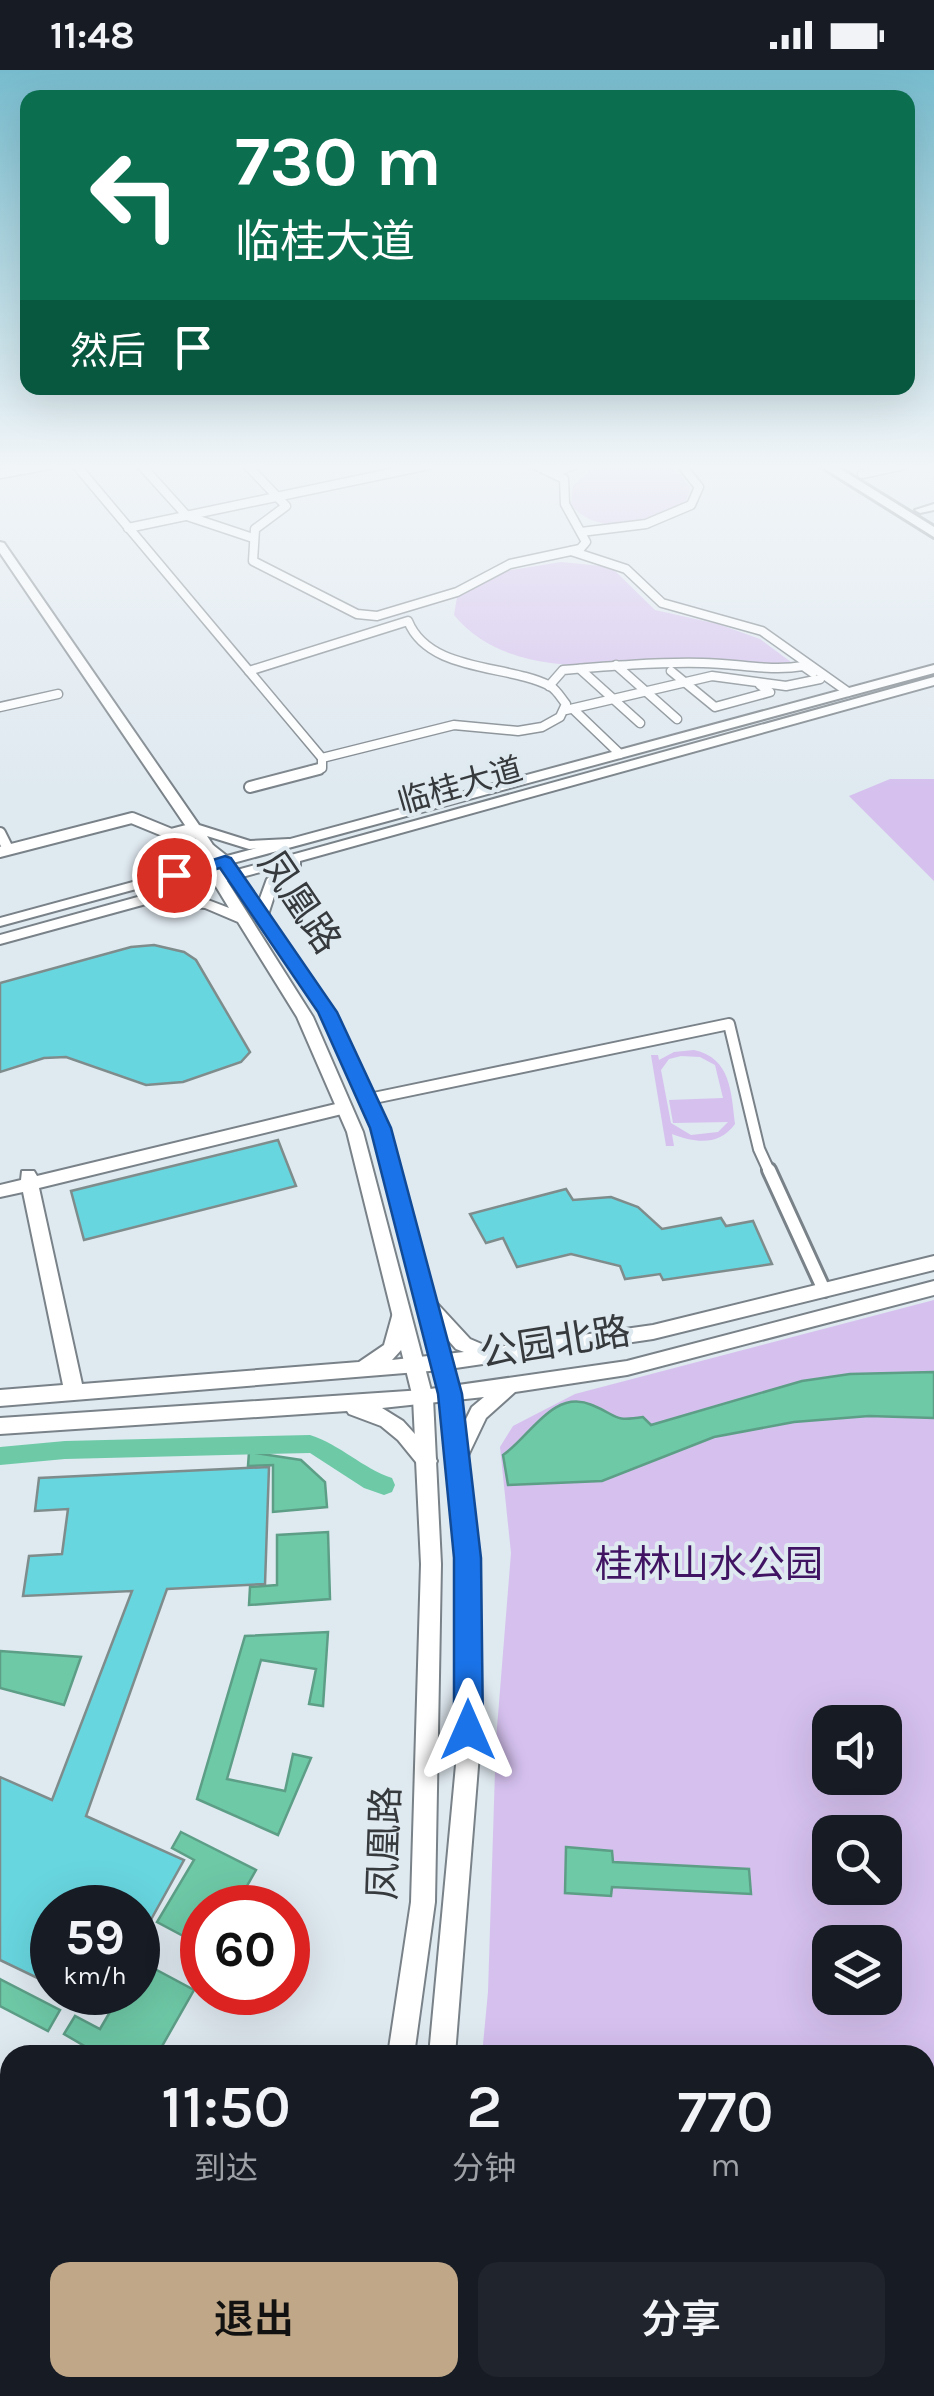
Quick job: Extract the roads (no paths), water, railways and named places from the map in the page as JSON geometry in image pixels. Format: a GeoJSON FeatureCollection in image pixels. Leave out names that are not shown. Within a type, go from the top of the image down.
{"type":"FeatureCollection","features":[{"type":"Feature","properties":{"kind":"main road","name":"凤凰路"},"geometry":{"type":"LineString","coordinates":[[19,574],[252,917],[305,1018],[356,1132],[424,1398],[431,1564],[424,1902],[403,2045]]}},
{"type":"Feature","properties":{"kind":"main road","name":"临桂大道"},"geometry":{"type":"LineString","coordinates":[[301,849],[620,754],[934,669]]}},
{"type":"Feature","properties":{"kind":"main road","name":"临桂大道"},"geometry":{"type":"LineString","coordinates":[[0,922],[138,885],[301,849],[934,681]]}},
{"type":"Feature","properties":{"kind":"main road"},"geometry":{"type":"LineString","coordinates":[[138,885],[175,860],[194,828],[249,845],[301,849]]}},
{"type":"Feature","properties":{"kind":"main road"},"geometry":{"type":"LineString","coordinates":[[144,901],[208,904],[252,917],[272,882],[301,849]]}},
{"type":"Feature","properties":{"kind":"main road","name":"临桂大道"},"geometry":{"type":"LineString","coordinates":[[0,940],[144,901],[219,866]]}},
{"type":"Feature","properties":{"kind":"main road","name":"凤凰路"},"geometry":{"type":"LineString","coordinates":[[252,917],[327,1012],[370,1099],[450,1394],[467,1558],[468,1754],[443,2045]]}},
{"type":"Feature","properties":{"kind":"main road"},"geometry":{"type":"LineString","coordinates":[[0,1183],[343,1105]]}},
{"type":"Feature","properties":{"kind":"main road"},"geometry":{"type":"LineString","coordinates":[[0,1191],[25,1180]]}},
{"type":"Feature","properties":{"kind":"main road"},"geometry":{"type":"LineString","coordinates":[[25,1180],[71,1393]]}},
{"type":"Feature","properties":{"kind":"main road","name":"公园北路"},"geometry":{"type":"LineString","coordinates":[[0,1398],[416,1367],[653,1332],[934,1263]]}},
{"type":"Feature","properties":{"kind":"main road","name":"公园北路"},"geometry":{"type":"LineString","coordinates":[[0,1426],[424,1398],[628,1368],[934,1288]]}},
{"type":"Feature","properties":{"kind":"main road"},"geometry":{"type":"LineString","coordinates":[[427,1304],[464,1344],[491,1356]]}},
{"type":"Feature","properties":{"kind":"main road"},"geometry":{"type":"LineString","coordinates":[[355,1372],[375,1364],[393,1349],[400,1309]]}},
{"type":"Feature","properties":{"kind":"main road"},"geometry":{"type":"LineString","coordinates":[[457,1458],[478,1412],[510,1385]]}},
{"type":"Feature","properties":{"kind":"main road"},"geometry":{"type":"LineString","coordinates":[[320,1405],[373,1411],[395,1424],[427,1461]]}},
{"type":"Feature","properties":{"kind":"street"},"geometry":{"type":"LineString","coordinates":[[167,574],[322,758],[322,768],[250,787]]}},
{"type":"Feature","properties":{"kind":"street"},"geometry":{"type":"LineString","coordinates":[[275,574],[357,614],[377,616],[457,592],[492,574]]}},
{"type":"Feature","properties":{"kind":"street"},"geometry":{"type":"LineString","coordinates":[[633,574],[662,604],[762,631],[844,693]]}},
{"type":"Feature","properties":{"kind":"street"},"geometry":{"type":"LineString","coordinates":[[249,671],[408,621],[411,632],[422,643],[492,676],[517,677],[549,686],[564,698],[569,710],[620,754]]}},
{"type":"Feature","properties":{"kind":"street"},"geometry":{"type":"LineString","coordinates":[[549,686],[561,671],[616,665],[726,663],[779,672],[804,666],[844,693]]}},
{"type":"Feature","properties":{"kind":"street"},"geometry":{"type":"LineString","coordinates":[[616,665],[678,720]]}},
{"type":"Feature","properties":{"kind":"street"},"geometry":{"type":"LineString","coordinates":[[580,669],[640,723]]}},
{"type":"Feature","properties":{"kind":"street"},"geometry":{"type":"LineString","coordinates":[[671,671],[714,707],[770,692],[756,682]]}},
{"type":"Feature","properties":{"kind":"street"},"geometry":{"type":"LineString","coordinates":[[322,758],[454,725],[531,729],[569,710],[712,676],[786,686],[820,679]]}},
{"type":"Feature","properties":{"kind":"street"},"geometry":{"type":"LineString","coordinates":[[0,707],[58,694]]}},
{"type":"Feature","properties":{"kind":"street"},"geometry":{"type":"LineString","coordinates":[[0,833],[4,851],[132,818],[171,834],[194,828]]}},
{"type":"Feature","properties":{"kind":"street"},"geometry":{"type":"LineString","coordinates":[[370,1099],[729,1024],[759,1150],[824,1290]]}},
{"type":"Feature","properties":{"kind":"waterway"},"geometry":{"type":"LineString","coordinates":[[0,1456],[65,1450],[310,1444],[384,1485]]}},
{"type":"Feature","properties":{"kind":"park label","name":"桂林山水公园"},"geometry":{"type":"Point","coordinates":[709,1564]}}]}
